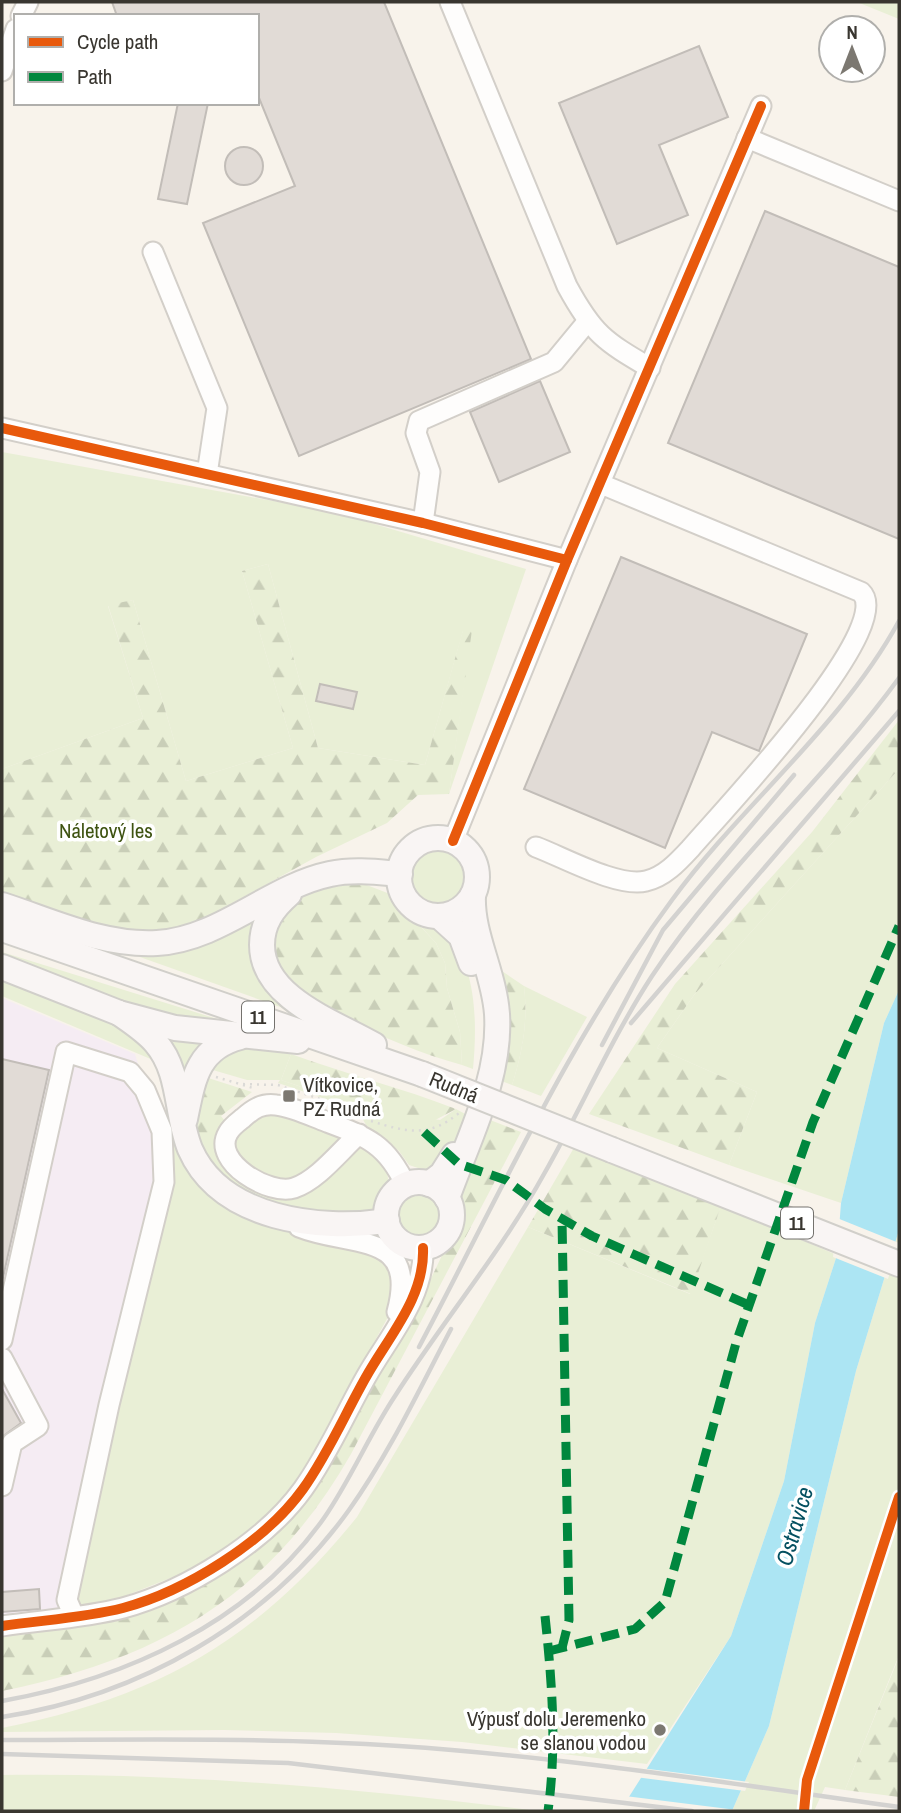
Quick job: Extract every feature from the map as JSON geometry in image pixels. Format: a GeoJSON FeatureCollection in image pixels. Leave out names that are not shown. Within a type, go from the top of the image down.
{"type":"FeatureCollection","features":[{"type":"Feature","properties":{"kind":"main road"},"geometry":{"type":"LineString","coordinates":[[427,1189],[491,1078],[497,1014],[490,968],[476,930],[473,895],[477,883],[476,866],[467,851],[453,841],[440,838],[421,842],[406,855],[400,874],[402,890],[410,904],[424,913],[439,916],[459,910],[473,895]]}},
{"type":"Feature","properties":{"kind":"main road"},"geometry":{"type":"LineString","coordinates":[[2,905],[104,939],[159,943],[206,931],[300,884],[348,871],[400,874]]}},
{"type":"Feature","properties":{"kind":"main road"},"geometry":{"type":"LineString","coordinates":[[300,884],[272,911],[264,928],[262,952],[267,973],[281,991],[422,1074]]}},
{"type":"Feature","properties":{"kind":"main road"},"geometry":{"type":"LineString","coordinates":[[427,1189],[452,1216],[447,1234],[433,1245],[424,1248],[404,1244],[390,1230],[387,1221],[390,1200],[427,1189],[453,1159],[474,1099],[481,1043],[477,988],[461,936],[439,916]]}},
{"type":"Feature","properties":{"kind":"main road","name":"Rudná"},"geometry":{"type":"LineString","coordinates":[[2,929],[422,1074],[899,1264]]}},
{"type":"Feature","properties":{"kind":"main road"},"geometry":{"type":"LineString","coordinates":[[2,967],[119,1013],[175,1028],[241,1037],[279,1038],[364,1054]]}},
{"type":"Feature","properties":{"kind":"main road"},"geometry":{"type":"LineString","coordinates":[[119,1013],[150,1036],[163,1052],[171,1070],[183,1126],[196,1160],[214,1181],[241,1200],[279,1218],[324,1224],[387,1221]]}},
{"type":"Feature","properties":{"kind":"main road"},"geometry":{"type":"LineString","coordinates":[[183,1126],[199,1069],[212,1049],[241,1037]]}},
{"type":"Feature","properties":{"kind":"street"},"geometry":{"type":"LineString","coordinates":[[450,2],[568,286],[587,322],[612,346],[650,368]]}},
{"type":"Feature","properties":{"kind":"street"},"geometry":{"type":"LineString","coordinates":[[8,61],[14,37]]}},
{"type":"Feature","properties":{"kind":"street"},"geometry":{"type":"LineString","coordinates":[[453,841],[567,560],[761,106]]}},
{"type":"Feature","properties":{"kind":"street"},"geometry":{"type":"LineString","coordinates":[[747,138],[899,201]]}},
{"type":"Feature","properties":{"kind":"street"},"geometry":{"type":"LineString","coordinates":[[153,252],[217,408],[207,474]]}},
{"type":"Feature","properties":{"kind":"street"},"geometry":{"type":"LineString","coordinates":[[423,523],[430,472],[416,433],[419,421],[554,362],[587,322]]}},
{"type":"Feature","properties":{"kind":"street"},"geometry":{"type":"LineString","coordinates":[[2,428],[423,523],[567,560]]}},
{"type":"Feature","properties":{"kind":"street"},"geometry":{"type":"LineString","coordinates":[[536,847],[624,881],[646,881],[667,871],[690,849],[822,692],[858,638],[867,614],[867,600],[861,592],[601,484]]}},
{"type":"Feature","properties":{"kind":"street"},"geometry":{"type":"LineString","coordinates":[[2,1340],[66,1052],[130,1072],[145,1090],[162,1131],[164,1182],[109,1405],[67,1601],[74,1616]]}},
{"type":"Feature","properties":{"kind":"street"},"geometry":{"type":"LineString","coordinates":[[359,1134],[309,1180],[288,1189],[275,1189],[235,1166],[226,1148],[231,1129],[253,1109],[270,1105],[285,1106],[359,1134],[389,1155],[427,1189]]}},
{"type":"Feature","properties":{"kind":"street"},"geometry":{"type":"LineString","coordinates":[[279,1218],[318,1234],[377,1245],[392,1256],[403,1284],[391,1334]]}},
{"type":"Feature","properties":{"kind":"street"},"geometry":{"type":"LineString","coordinates":[[2,1626],[124,1608],[195,1578],[251,1540],[302,1491],[325,1456],[416,1293],[423,1268],[424,1248]]}},
{"type":"Feature","properties":{"kind":"street"},"geometry":{"type":"LineString","coordinates":[[2,1358],[38,1426],[12,1443],[2,1486]]}},
{"type":"Feature","properties":{"kind":"path"},"geometry":{"type":"LineString","coordinates":[[199,1069],[254,1089]]}},
{"type":"Feature","properties":{"kind":"path"},"geometry":{"type":"LineString","coordinates":[[240,1084],[278,1085],[356,1111],[360,1118],[414,1133],[443,1125],[474,1099]]}},
{"type":"Feature","properties":{"kind":"shaded area"},"geometry":{"type":"Polygon","coordinates":[[[2,998],[135,1054],[163,1148],[67,1600],[78,1627],[2,1636],[2,998]]]}},
{"type":"Feature","properties":{"kind":"green space"},"geometry":{"type":"Polygon","coordinates":[[[857,2],[899,2],[899,19],[857,2]]]}},
{"type":"Feature","properties":{"kind":"green space"},"geometry":{"type":"Polygon","coordinates":[[[2,452],[334,512],[526,569],[449,794],[471,631],[463,631],[425,765],[318,748],[268,564],[242,571],[293,748],[186,781],[133,600],[108,606],[143,718],[2,769],[2,452]]]}},
{"type":"Feature","properties":{"kind":"green space","name":"Náletový les"},"geometry":{"type":"Polygon","coordinates":[[[268,564],[318,748],[425,765],[463,630],[472,630],[449,794],[418,795],[387,823],[316,857],[207,917],[164,931],[112,929],[2,895],[2,769],[143,718],[108,605],[133,600],[186,781],[293,748],[242,571],[268,564]]]}},
{"type":"Feature","properties":{"kind":"green space"},"geometry":{"type":"Polygon","coordinates":[[[899,720],[899,769],[694,995],[657,1048],[757,1092],[729,1165],[589,1114],[675,984],[812,832],[899,720]]]}},
{"type":"Feature","properties":{"kind":"green space"},"geometry":{"type":"Polygon","coordinates":[[[899,769],[899,990],[884,1023],[841,1203],[729,1165],[757,1092],[657,1048],[694,995],[899,769]]]}},
{"type":"Feature","properties":{"kind":"green space"},"geometry":{"type":"Polygon","coordinates":[[[440,848],[451,850],[460,856],[466,865],[466,887],[460,896],[451,902],[440,904],[429,902],[420,896],[414,887],[412,876],[414,865],[420,856],[429,850],[440,848]]]}},
{"type":"Feature","properties":{"kind":"green space"},"geometry":{"type":"Polygon","coordinates":[[[359,882],[390,894],[436,943],[445,963],[447,988],[460,1032],[462,1065],[412,1049],[363,1027],[316,1000],[274,970],[274,925],[285,913],[294,904],[320,889],[359,882]]]}},
{"type":"Feature","properties":{"kind":"green space"},"geometry":{"type":"Polygon","coordinates":[[[267,906],[300,1014],[123,951],[267,906]]]}},
{"type":"Feature","properties":{"kind":"green space"},"geometry":{"type":"Polygon","coordinates":[[[414,919],[441,929],[455,945],[463,960],[475,1015],[473,1069],[462,1065],[460,1032],[447,988],[445,963],[436,943],[414,919]]]}},
{"type":"Feature","properties":{"kind":"green space"},"geometry":{"type":"Polygon","coordinates":[[[2,952],[227,1022],[186,1024],[2,960],[2,952]]]}},
{"type":"Feature","properties":{"kind":"green space"},"geometry":{"type":"Polygon","coordinates":[[[496,967],[524,986],[524,1036],[512,1085],[499,1080],[496,967]]]}},
{"type":"Feature","properties":{"kind":"green space"},"geometry":{"type":"Polygon","coordinates":[[[2,977],[122,1024],[160,1063],[2,996],[2,977]]]}},
{"type":"Feature","properties":{"kind":"green space"},"geometry":{"type":"Polygon","coordinates":[[[524,986],[587,1017],[541,1096],[512,1085],[524,1036],[524,986]]]}},
{"type":"Feature","properties":{"kind":"green space"},"geometry":{"type":"Polygon","coordinates":[[[162,1039],[213,1040],[184,1091],[162,1039]]]}},
{"type":"Feature","properties":{"kind":"green space"},"geometry":{"type":"Polygon","coordinates":[[[266,1045],[291,1054],[281,1080],[364,1108],[440,1120],[456,1109],[467,1115],[451,1158],[430,1172],[409,1165],[399,1151],[366,1125],[358,1110],[278,1083],[280,1080],[247,1080],[206,1068],[230,1046],[266,1045]]]}},
{"type":"Feature","properties":{"kind":"green space"},"geometry":{"type":"Polygon","coordinates":[[[291,1054],[456,1109],[420,1128],[368,1115],[364,1108],[281,1080],[291,1054]]]}},
{"type":"Feature","properties":{"kind":"green space"},"geometry":{"type":"Polygon","coordinates":[[[202,1076],[252,1092],[221,1116],[225,1121],[216,1139],[198,1139],[195,1119],[202,1076]]]}},
{"type":"Feature","properties":{"kind":"green space"},"geometry":{"type":"Polygon","coordinates":[[[272,1111],[342,1137],[342,1141],[296,1180],[277,1182],[238,1160],[234,1140],[255,1120],[272,1111]]]}},
{"type":"Feature","properties":{"kind":"green space"},"geometry":{"type":"Polygon","coordinates":[[[485,1118],[521,1132],[351,1454],[319,1504],[285,1546],[247,1583],[205,1614],[161,1639],[112,1660],[2,1691],[2,1636],[133,1616],[183,1595],[234,1565],[273,1534],[424,1293],[459,1220],[456,1194],[485,1118]]]}},
{"type":"Feature","properties":{"kind":"green space"},"geometry":{"type":"Polygon","coordinates":[[[162,1131],[230,1208],[248,1219],[380,1256],[394,1272],[392,1307],[295,1486],[280,1502],[246,1533],[191,1570],[74,1616],[67,1600],[164,1182],[162,1131]]]}},
{"type":"Feature","properties":{"kind":"green space"},"geometry":{"type":"Polygon","coordinates":[[[198,1139],[216,1139],[217,1152],[225,1168],[281,1198],[298,1196],[354,1149],[365,1150],[382,1162],[388,1182],[387,1192],[374,1208],[359,1214],[320,1214],[298,1209],[257,1195],[226,1178],[213,1165],[198,1139]]]}},
{"type":"Feature","properties":{"kind":"green space"},"geometry":{"type":"Polygon","coordinates":[[[575,1146],[721,1206],[691,1294],[528,1227],[575,1146]]]}},
{"type":"Feature","properties":{"kind":"green space"},"geometry":{"type":"Polygon","coordinates":[[[419,1193],[434,1199],[440,1214],[434,1229],[419,1235],[404,1229],[398,1214],[404,1199],[419,1193]]]}},
{"type":"Feature","properties":{"kind":"green space"},"geometry":{"type":"Polygon","coordinates":[[[721,1206],[837,1255],[815,1323],[784,1481],[731,1636],[647,1764],[462,1742],[336,1733],[224,1730],[2,1732],[2,1728],[109,1700],[156,1680],[200,1657],[242,1630],[281,1598],[320,1560],[357,1517],[528,1227],[690,1294],[721,1206]]]}},
{"type":"Feature","properties":{"kind":"green space"},"geometry":{"type":"Polygon","coordinates":[[[899,1230],[899,1655],[845,1790],[825,1787],[814,1811],[732,1811],[769,1726],[856,1371],[899,1230]]]}},
{"type":"Feature","properties":{"kind":"green space"},"geometry":{"type":"Polygon","coordinates":[[[899,1655],[899,1797],[845,1790],[896,1664],[899,1655]]]}},
{"type":"Feature","properties":{"kind":"green space"},"geometry":{"type":"Polygon","coordinates":[[[2,1775],[203,1779],[403,1795],[537,1811],[2,1811],[2,1775]]]}},
{"type":"Feature","properties":{"kind":"water","name":"Ostravice"},"geometry":{"type":"Polygon","coordinates":[[[899,990],[899,1230],[856,1371],[769,1726],[732,1811],[620,1811],[731,1636],[784,1481],[815,1323],[837,1255],[841,1203],[884,1023],[899,990]]]}},
{"type":"Feature","properties":{"kind":"pier"},"geometry":{"type":"Polygon","coordinates":[[[837,1218],[899,1243],[888,1279],[833,1257],[837,1218]]]}},
{"type":"Feature","properties":{"kind":"pier"},"geometry":{"type":"Polygon","coordinates":[[[641,1768],[749,1782],[745,1791],[635,1777],[641,1768]]]}},
{"type":"Feature","properties":{"kind":"pier"},"geometry":{"type":"Polygon","coordinates":[[[625,1796],[737,1810],[616,1811],[625,1796]]]}},
{"type":"Feature","properties":{"kind":"building"},"geometry":{"type":"Polygon","coordinates":[[[112,2],[384,2],[531,359],[299,456],[203,223],[295,186],[259,98],[259,14],[116,14],[112,2]]]}},
{"type":"Feature","properties":{"kind":"building"},"geometry":{"type":"Polygon","coordinates":[[[699,46],[728,117],[659,145],[688,215],[617,244],[559,103],[699,46]]]}},
{"type":"Feature","properties":{"kind":"building"},"geometry":{"type":"Polygon","coordinates":[[[178,105],[208,105],[187,204],[158,199],[178,105]]]}},
{"type":"Feature","properties":{"kind":"building"},"geometry":{"type":"Polygon","coordinates":[[[244,147],[258,152],[263,166],[258,180],[244,185],[230,180],[225,166],[230,152],[244,147]]]}},
{"type":"Feature","properties":{"kind":"building"},"geometry":{"type":"Polygon","coordinates":[[[765,211],[899,267],[899,539],[668,443],[765,211]]]}},
{"type":"Feature","properties":{"kind":"building"},"geometry":{"type":"Polygon","coordinates":[[[540,381],[570,452],[499,482],[470,412],[540,381]]]}},
{"type":"Feature","properties":{"kind":"building"},"geometry":{"type":"Polygon","coordinates":[[[621,557],[807,634],[759,751],[712,732],[665,848],[524,789],[621,557]]]}},
{"type":"Feature","properties":{"kind":"building"},"geometry":{"type":"Polygon","coordinates":[[[320,684],[357,692],[353,709],[316,701],[320,684]]]}},
{"type":"Feature","properties":{"kind":"building"},"geometry":{"type":"Polygon","coordinates":[[[2,1059],[49,1070],[2,1282],[2,1059]]]}},
{"type":"Feature","properties":{"kind":"building"},"geometry":{"type":"Polygon","coordinates":[[[2,1389],[21,1423],[2,1437],[2,1389]]]}},
{"type":"Feature","properties":{"kind":"building"},"geometry":{"type":"Polygon","coordinates":[[[39,1589],[40,1609],[2,1612],[2,1592],[39,1589]]]}},
{"type":"Feature","properties":{"kind":"railway"},"geometry":{"type":"LineString","coordinates":[[419,1347],[568,1062],[635,953],[672,900],[729,830],[849,696],[899,621]]}},
{"type":"Feature","properties":{"kind":"railway"},"geometry":{"type":"LineString","coordinates":[[2,1701],[94,1678],[181,1641],[260,1588],[294,1555],[324,1518],[395,1396],[527,1203],[623,1024],[652,976],[710,899],[838,753],[899,678]]}},
{"type":"Feature","properties":{"kind":"railway"},"geometry":{"type":"LineString","coordinates":[[631,1023],[899,711]]}},
{"type":"Feature","properties":{"kind":"railway"},"geometry":{"type":"LineString","coordinates":[[602,1045],[663,930],[794,775]]}},
{"type":"Feature","properties":{"kind":"railway"},"geometry":{"type":"LineString","coordinates":[[2,1717],[53,1707],[103,1692],[151,1672],[240,1620],[280,1587],[316,1550],[364,1489],[451,1329]]}},
{"type":"Feature","properties":{"kind":"railway"},"geometry":{"type":"LineString","coordinates":[[2,1740],[250,1740],[399,1746],[587,1764],[899,1807]]}},
{"type":"Feature","properties":{"kind":"railway"},"geometry":{"type":"LineString","coordinates":[[2,1754],[288,1763],[692,1811]]}},
{"type":"Feature","properties":{"kind":"marked path"},"geometry":{"type":"LineString","coordinates":[[549,1651],[635,1629],[665,1602],[736,1343],[813,1122],[899,926]]}},
{"type":"Feature","properties":{"kind":"marked path"},"geometry":{"type":"LineString","coordinates":[[424,1132],[459,1164],[506,1180],[545,1209],[592,1236],[749,1305]]}},
{"type":"Feature","properties":{"kind":"marked path"},"geometry":{"type":"LineString","coordinates":[[562,1219],[569,1620],[562,1648]]}},
{"type":"Feature","properties":{"kind":"marked path"},"geometry":{"type":"LineString","coordinates":[[545,1616],[552,1714],[548,1811]]}},
{"type":"Feature","properties":{"kind":"cycle path"},"geometry":{"type":"LineString","coordinates":[[453,841],[567,560],[761,106]]}},
{"type":"Feature","properties":{"kind":"cycle path"},"geometry":{"type":"LineString","coordinates":[[2,428],[423,523],[567,560]]}},
{"type":"Feature","properties":{"kind":"cycle path"},"geometry":{"type":"LineString","coordinates":[[2,1626],[93,1614],[147,1600],[198,1577],[268,1528],[287,1509],[312,1476],[366,1377],[404,1316],[418,1283],[423,1248]]}},
{"type":"Feature","properties":{"kind":"cycle path"},"geometry":{"type":"LineString","coordinates":[[804,1811],[807,1780],[899,1497]]}},
{"type":"Feature","properties":{"kind":"place","name":"Vítkovice, PZ Rudná"},"geometry":{"type":"Point","coordinates":[289,1096]}},
{"type":"Feature","properties":{"kind":"place","name":"Výpusť dolu Jeremenko se slanou vodou"},"geometry":{"type":"Point","coordinates":[660,1730]}}]}
